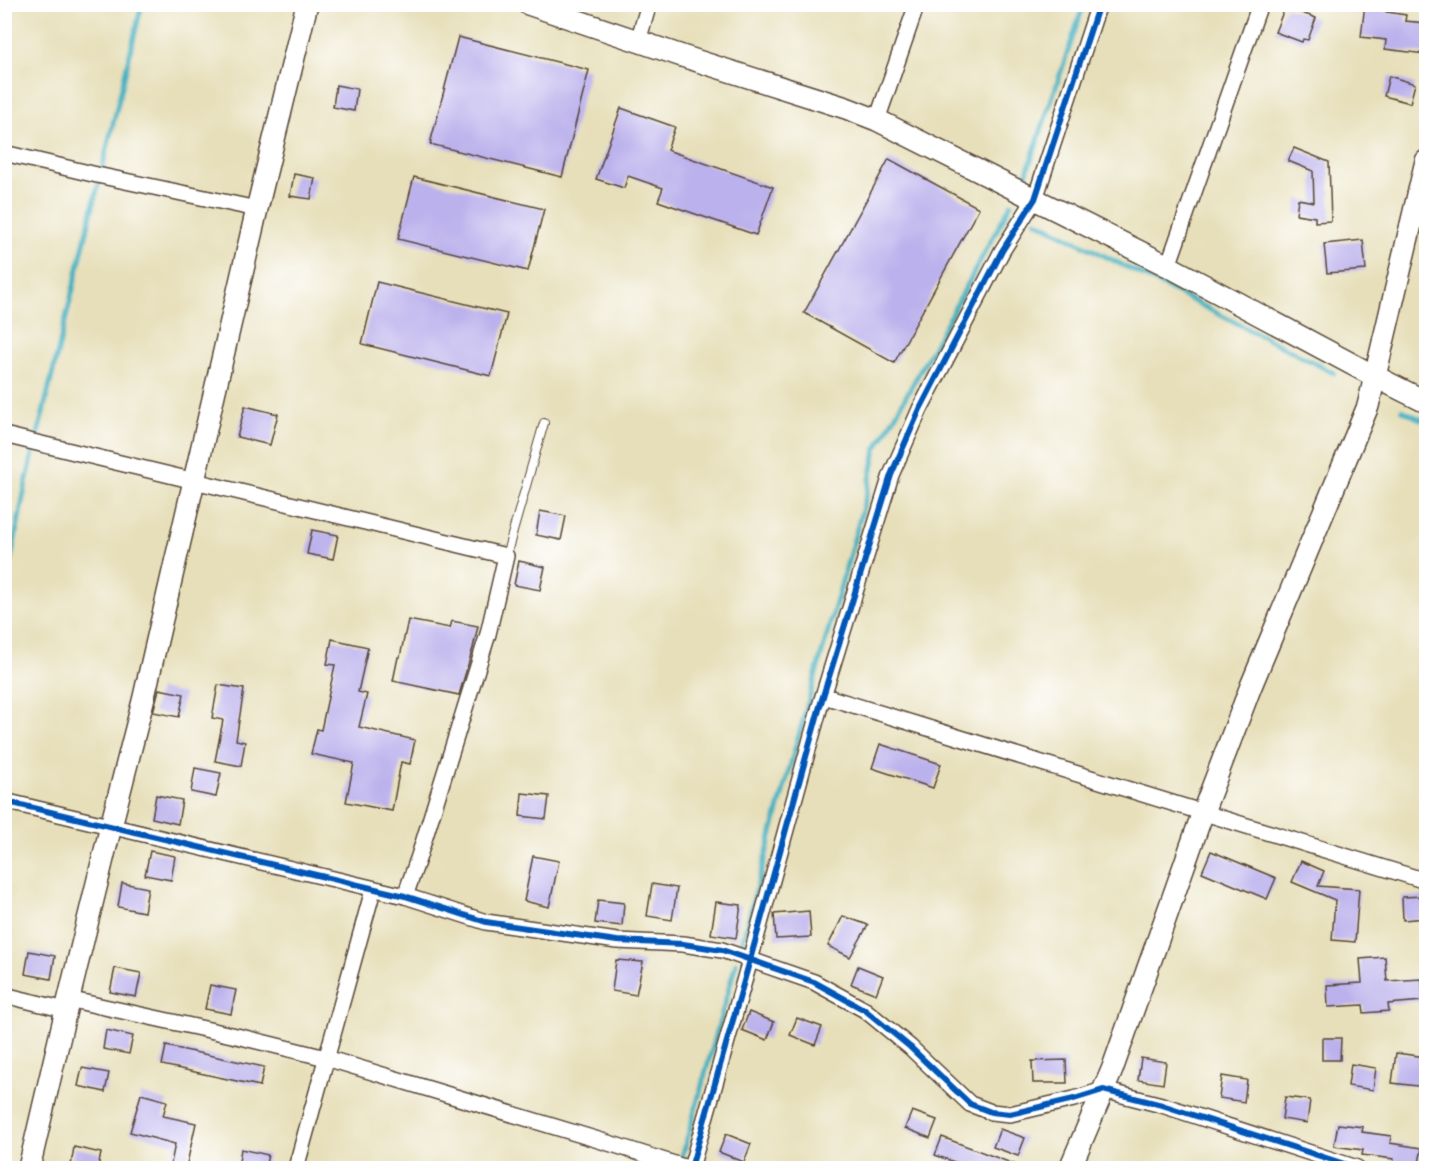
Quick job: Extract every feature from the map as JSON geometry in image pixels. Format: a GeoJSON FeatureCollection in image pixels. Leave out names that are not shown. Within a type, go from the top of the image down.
{"type":"FeatureCollection","features":[{"type":"Feature","properties":{"kind":"street"},"geometry":{"type":"LineString","coordinates":[[29,1168],[67,1004],[143,701],[306,4]]}},
{"type":"Feature","properties":{"kind":"street"},"geometry":{"type":"LineString","coordinates":[[528,4],[877,120],[1035,198],[1426,402]]}},
{"type":"Feature","properties":{"kind":"street"},"geometry":{"type":"LineString","coordinates":[[638,41],[649,4]]}},
{"type":"Feature","properties":{"kind":"street"},"geometry":{"type":"LineString","coordinates":[[877,120],[917,4]]}},
{"type":"Feature","properties":{"kind":"street"},"geometry":{"type":"LineString","coordinates":[[4,995],[67,1004],[241,1037],[326,1058],[689,1168],[824,696],[894,467],[920,409],[996,262],[1035,198],[1099,4]]}},
{"type":"Feature","properties":{"kind":"street"},"geometry":{"type":"LineString","coordinates":[[1167,266],[1260,4]]}},
{"type":"Feature","properties":{"kind":"street"},"geometry":{"type":"LineString","coordinates":[[4,153],[257,209]]}},
{"type":"Feature","properties":{"kind":"street"},"geometry":{"type":"LineString","coordinates":[[1070,1168],[1112,1070],[1203,812],[1251,686],[1368,406],[1426,170]]}},
{"type":"Feature","properties":{"kind":"street"},"geometry":{"type":"LineString","coordinates":[[4,435],[506,555],[488,634],[405,896]]}},
{"type":"Feature","properties":{"kind":"street"},"geometry":{"type":"LineString","coordinates":[[824,696],[1426,881]]}},
{"type":"Feature","properties":{"kind":"street"},"geometry":{"type":"LineString","coordinates":[[4,801],[405,896],[486,922],[617,941],[682,944],[722,951],[814,982],[865,1010],[910,1047],[970,1104],[991,1112],[1010,1114],[1103,1090],[1172,1108],[1357,1168]]}},
{"type":"Feature","properties":{"kind":"street"},"geometry":{"type":"LineString","coordinates":[[296,1168],[373,890]]}},
{"type":"Feature","properties":{"kind":"lane"},"geometry":{"type":"LineString","coordinates":[[506,555],[544,423]]}},
{"type":"Feature","properties":{"kind":"building"},"geometry":{"type":"Polygon","coordinates":[[[1365,4],[1388,4],[1386,12],[1406,15],[1405,21],[1426,23],[1425,54],[1385,49],[1386,40],[1361,37],[1365,4]]]}},
{"type":"Feature","properties":{"kind":"building"},"geometry":{"type":"Polygon","coordinates":[[[1285,7],[1316,18],[1308,40],[1303,39],[1302,42],[1275,32],[1285,7]]]}},
{"type":"Feature","properties":{"kind":"building"},"geometry":{"type":"Polygon","coordinates":[[[458,37],[589,70],[562,177],[430,144],[458,37]]]}},
{"type":"Feature","properties":{"kind":"building"},"geometry":{"type":"Polygon","coordinates":[[[1389,76],[1415,84],[1410,103],[1384,96],[1389,76]]]}},
{"type":"Feature","properties":{"kind":"building"},"geometry":{"type":"Polygon","coordinates":[[[336,85],[357,89],[354,111],[333,107],[336,85]]]}},
{"type":"Feature","properties":{"kind":"building"},"geometry":{"type":"Polygon","coordinates":[[[621,108],[675,127],[667,150],[773,187],[756,235],[658,201],[663,188],[628,176],[624,188],[596,179],[621,108]]]}},
{"type":"Feature","properties":{"kind":"building"},"geometry":{"type":"Polygon","coordinates":[[[1294,148],[1329,162],[1331,221],[1315,222],[1315,217],[1296,214],[1298,199],[1314,202],[1313,171],[1288,161],[1294,148]]]}},
{"type":"Feature","properties":{"kind":"building"},"geometry":{"type":"Polygon","coordinates":[[[889,159],[979,208],[894,363],[804,313],[889,159]]]}},
{"type":"Feature","properties":{"kind":"building"},"geometry":{"type":"Polygon","coordinates":[[[294,174],[315,178],[311,199],[290,196],[294,174]]]}},
{"type":"Feature","properties":{"kind":"building"},"geometry":{"type":"Polygon","coordinates":[[[414,177],[544,209],[528,271],[398,239],[414,177]]]}},
{"type":"Feature","properties":{"kind":"building"},"geometry":{"type":"Polygon","coordinates":[[[1363,240],[1366,270],[1327,273],[1324,244],[1363,240]]]}},
{"type":"Feature","properties":{"kind":"building"},"geometry":{"type":"Polygon","coordinates":[[[377,282],[507,314],[491,376],[362,344],[377,282]]]}},
{"type":"Feature","properties":{"kind":"building"},"geometry":{"type":"Polygon","coordinates":[[[245,406],[278,414],[270,445],[237,437],[245,406]]]}},
{"type":"Feature","properties":{"kind":"building"},"geometry":{"type":"Polygon","coordinates":[[[540,511],[566,516],[561,540],[536,535],[540,511]]]}},
{"type":"Feature","properties":{"kind":"building"},"geometry":{"type":"Polygon","coordinates":[[[312,530],[338,535],[333,559],[307,554],[312,530]]]}},
{"type":"Feature","properties":{"kind":"building"},"geometry":{"type":"Polygon","coordinates":[[[519,561],[545,567],[540,590],[514,585],[519,561]]]}},
{"type":"Feature","properties":{"kind":"building"},"geometry":{"type":"Polygon","coordinates":[[[408,620],[450,628],[452,621],[478,626],[459,695],[393,681],[408,620]]]}},
{"type":"Feature","properties":{"kind":"building"},"geometry":{"type":"Polygon","coordinates":[[[332,639],[368,647],[358,692],[367,694],[359,727],[415,740],[410,764],[401,762],[392,811],[346,802],[354,763],[311,754],[317,729],[321,730],[335,665],[327,664],[332,639]]]}},
{"type":"Feature","properties":{"kind":"building"},"geometry":{"type":"Polygon","coordinates":[[[218,685],[244,689],[236,740],[245,742],[241,766],[215,761],[223,720],[212,718],[218,685]]]}},
{"type":"Feature","properties":{"kind":"building"},"geometry":{"type":"Polygon","coordinates":[[[159,689],[184,694],[179,717],[153,712],[159,689]]]}},
{"type":"Feature","properties":{"kind":"building"},"geometry":{"type":"Polygon","coordinates":[[[880,744],[941,764],[933,788],[872,768],[880,744]]]}},
{"type":"Feature","properties":{"kind":"building"},"geometry":{"type":"Polygon","coordinates":[[[195,768],[221,773],[216,797],[191,792],[195,768]]]}},
{"type":"Feature","properties":{"kind":"building"},"geometry":{"type":"Polygon","coordinates":[[[522,793],[549,796],[546,819],[520,816],[522,793]]]}},
{"type":"Feature","properties":{"kind":"building"},"geometry":{"type":"Polygon","coordinates":[[[156,795],[182,800],[178,824],[152,818],[156,795]]]}},
{"type":"Feature","properties":{"kind":"building"},"geometry":{"type":"Polygon","coordinates":[[[150,851],[175,856],[171,880],[145,875],[150,851]]]}},
{"type":"Feature","properties":{"kind":"building"},"geometry":{"type":"Polygon","coordinates":[[[1211,851],[1276,878],[1267,899],[1202,872],[1211,851]]]}},
{"type":"Feature","properties":{"kind":"building"},"geometry":{"type":"Polygon","coordinates":[[[533,856],[559,861],[549,907],[524,901],[533,856]]]}},
{"type":"Feature","properties":{"kind":"building"},"geometry":{"type":"Polygon","coordinates":[[[1301,861],[1324,871],[1318,886],[1359,889],[1355,942],[1332,940],[1335,900],[1292,882],[1301,861]]]}},
{"type":"Feature","properties":{"kind":"building"},"geometry":{"type":"Polygon","coordinates":[[[122,883],[148,888],[144,912],[118,907],[122,883]]]}},
{"type":"Feature","properties":{"kind":"building"},"geometry":{"type":"Polygon","coordinates":[[[652,884],[677,888],[672,920],[647,916],[652,884]]]}},
{"type":"Feature","properties":{"kind":"building"},"geometry":{"type":"Polygon","coordinates":[[[1426,896],[1426,918],[1403,920],[1402,897],[1426,896]]]}},
{"type":"Feature","properties":{"kind":"building"},"geometry":{"type":"Polygon","coordinates":[[[598,900],[624,903],[622,926],[595,923],[598,900]]]}},
{"type":"Feature","properties":{"kind":"building"},"geometry":{"type":"Polygon","coordinates":[[[716,902],[741,905],[736,938],[711,934],[716,902]]]}},
{"type":"Feature","properties":{"kind":"building"},"geometry":{"type":"Polygon","coordinates":[[[809,911],[811,937],[776,939],[774,914],[809,911]]]}},
{"type":"Feature","properties":{"kind":"building"},"geometry":{"type":"Polygon","coordinates":[[[843,916],[868,925],[850,957],[828,946],[843,916]]]}},
{"type":"Feature","properties":{"kind":"building"},"geometry":{"type":"Polygon","coordinates":[[[29,951],[55,956],[51,979],[25,974],[29,951]]]}},
{"type":"Feature","properties":{"kind":"building"},"geometry":{"type":"Polygon","coordinates":[[[1385,957],[1387,981],[1422,979],[1423,1001],[1388,1004],[1389,1011],[1364,1013],[1363,1005],[1328,1007],[1327,985],[1362,983],[1360,959],[1385,957]]]}},
{"type":"Feature","properties":{"kind":"building"},"geometry":{"type":"Polygon","coordinates":[[[616,960],[643,962],[636,995],[612,991],[616,960]]]}},
{"type":"Feature","properties":{"kind":"building"},"geometry":{"type":"Polygon","coordinates":[[[858,966],[883,976],[876,994],[851,984],[858,966]]]}},
{"type":"Feature","properties":{"kind":"building"},"geometry":{"type":"Polygon","coordinates":[[[115,968],[141,973],[136,997],[110,992],[115,968]]]}},
{"type":"Feature","properties":{"kind":"building"},"geometry":{"type":"Polygon","coordinates":[[[210,985],[236,990],[231,1014],[205,1009],[210,985]]]}},
{"type":"Feature","properties":{"kind":"building"},"geometry":{"type":"Polygon","coordinates":[[[749,1012],[774,1022],[767,1040],[742,1030],[749,1012]]]}},
{"type":"Feature","properties":{"kind":"building"},"geometry":{"type":"Polygon","coordinates":[[[797,1018],[822,1027],[815,1045],[790,1035],[797,1018]]]}},
{"type":"Feature","properties":{"kind":"building"},"geometry":{"type":"Polygon","coordinates":[[[106,1030],[133,1036],[129,1054],[103,1049],[106,1030]]]}},
{"type":"Feature","properties":{"kind":"building"},"geometry":{"type":"Polygon","coordinates":[[[1322,1038],[1341,1038],[1340,1060],[1322,1060],[1322,1038]]]}},
{"type":"Feature","properties":{"kind":"building"},"geometry":{"type":"Polygon","coordinates":[[[166,1046],[264,1067],[260,1086],[162,1065],[166,1046]]]}},
{"type":"Feature","properties":{"kind":"building"},"geometry":{"type":"Polygon","coordinates":[[[1396,1053],[1426,1057],[1426,1087],[1392,1083],[1396,1053]]]}},
{"type":"Feature","properties":{"kind":"building"},"geometry":{"type":"Polygon","coordinates":[[[1141,1058],[1166,1062],[1163,1084],[1138,1080],[1141,1058]]]}},
{"type":"Feature","properties":{"kind":"building"},"geometry":{"type":"Polygon","coordinates":[[[1066,1060],[1067,1083],[1033,1083],[1032,1061],[1066,1060]]]}},
{"type":"Feature","properties":{"kind":"building"},"geometry":{"type":"Polygon","coordinates":[[[1351,1064],[1376,1068],[1373,1090],[1348,1086],[1351,1064]]]}},
{"type":"Feature","properties":{"kind":"building"},"geometry":{"type":"Polygon","coordinates":[[[82,1068],[109,1073],[105,1092],[78,1086],[82,1068]]]}},
{"type":"Feature","properties":{"kind":"building"},"geometry":{"type":"Polygon","coordinates":[[[1222,1076],[1247,1080],[1244,1102],[1219,1098],[1222,1076]]]}},
{"type":"Feature","properties":{"kind":"building"},"geometry":{"type":"Polygon","coordinates":[[[141,1094],[167,1101],[163,1116],[196,1123],[186,1168],[170,1168],[175,1144],[130,1132],[141,1094]]]}},
{"type":"Feature","properties":{"kind":"building"},"geometry":{"type":"Polygon","coordinates":[[[1285,1097],[1310,1100],[1307,1123],[1282,1119],[1285,1097]]]}},
{"type":"Feature","properties":{"kind":"building"},"geometry":{"type":"Polygon","coordinates":[[[912,1111],[937,1120],[930,1138],[905,1128],[912,1111]]]}},
{"type":"Feature","properties":{"kind":"building"},"geometry":{"type":"Polygon","coordinates":[[[1338,1124],[1363,1127],[1362,1132],[1391,1136],[1390,1143],[1422,1148],[1418,1168],[1393,1166],[1394,1159],[1362,1155],[1363,1150],[1334,1146],[1338,1124]]]}},
{"type":"Feature","properties":{"kind":"building"},"geometry":{"type":"Polygon","coordinates":[[[1000,1129],[1025,1138],[1018,1156],[993,1147],[1000,1129]]]}},
{"type":"Feature","properties":{"kind":"building"},"geometry":{"type":"Polygon","coordinates":[[[726,1134],[751,1144],[744,1162],[719,1152],[726,1134]]]}},
{"type":"Feature","properties":{"kind":"building"},"geometry":{"type":"Polygon","coordinates":[[[942,1137],[1022,1168],[971,1168],[935,1155],[942,1137]]]}},
{"type":"Feature","properties":{"kind":"building"},"geometry":{"type":"Polygon","coordinates":[[[74,1147],[101,1153],[98,1168],[71,1166],[74,1147]]]}},
{"type":"Feature","properties":{"kind":"building"},"geometry":{"type":"Polygon","coordinates":[[[241,1149],[268,1155],[265,1168],[238,1168],[241,1149]]]}},
{"type":"Feature","properties":{"kind":"waterway"},"geometry":{"type":"LineString","coordinates":[[4,594],[26,483],[142,4]]}},
{"type":"Feature","properties":{"kind":"waterway"},"geometry":{"type":"LineString","coordinates":[[1025,178],[1084,4]]}},
{"type":"Feature","properties":{"kind":"waterway"},"geometry":{"type":"LineString","coordinates":[[741,946],[867,493],[876,450],[1011,204]]}},
{"type":"Feature","properties":{"kind":"waterway"},"geometry":{"type":"LineString","coordinates":[[1036,221],[1334,373]]}},
{"type":"Feature","properties":{"kind":"waterway"},"geometry":{"type":"LineString","coordinates":[[1402,410],[1426,422]]}},
{"type":"Feature","properties":{"kind":"waterway"},"geometry":{"type":"LineString","coordinates":[[682,1157],[736,963]]}},
{"type":"Feature","properties":{"kind":"cycle path"},"geometry":{"type":"LineString","coordinates":[[691,1168],[820,706],[891,475],[920,409],[1002,251],[1035,199],[1099,4]]}},
{"type":"Feature","properties":{"kind":"cycle path"},"geometry":{"type":"LineString","coordinates":[[4,801],[405,896],[486,922],[617,941],[683,944],[722,950],[814,982],[865,1010],[910,1047],[970,1104],[991,1112],[1010,1114],[1103,1090],[1162,1105],[1357,1168]]}}]}
